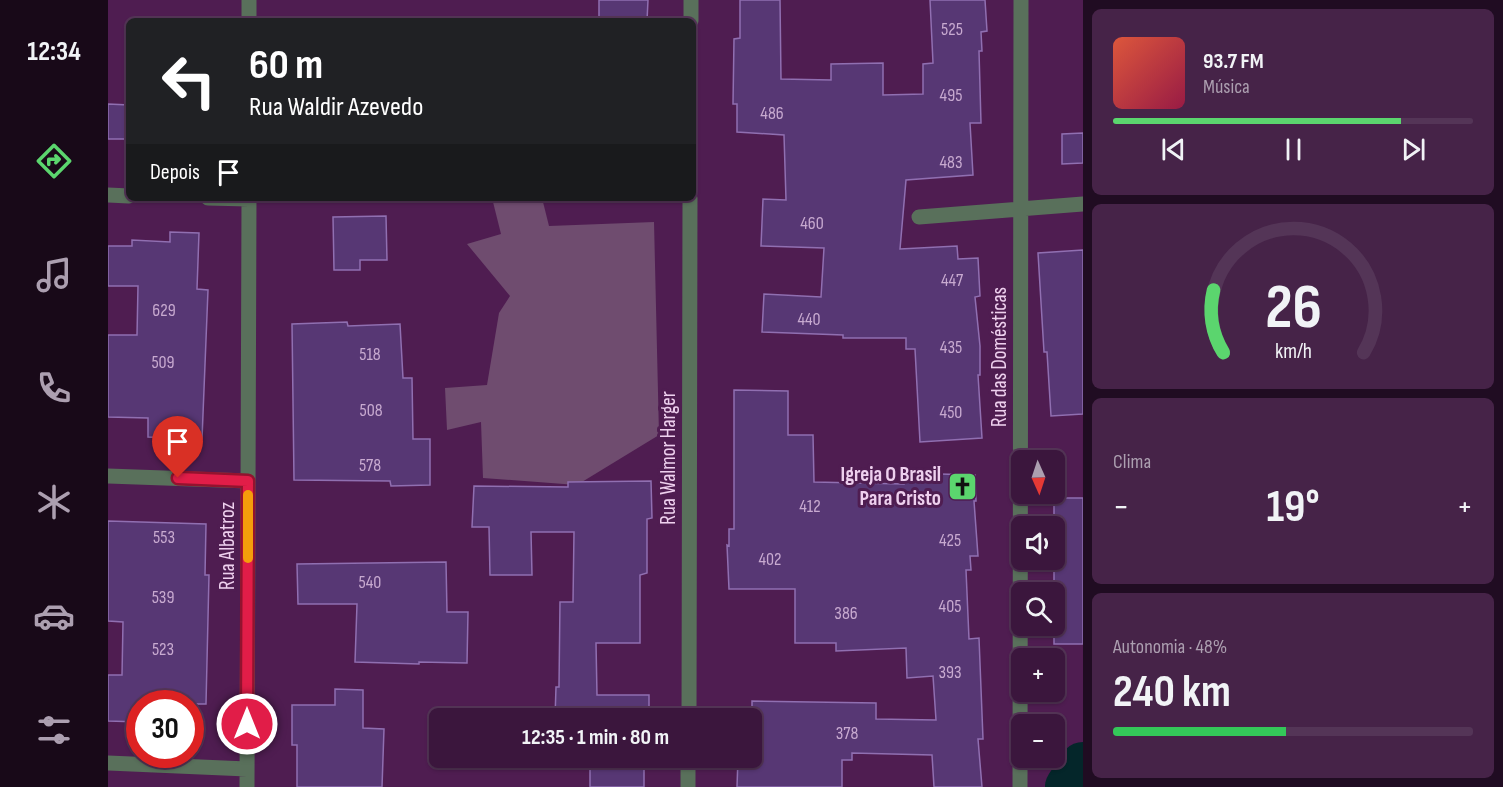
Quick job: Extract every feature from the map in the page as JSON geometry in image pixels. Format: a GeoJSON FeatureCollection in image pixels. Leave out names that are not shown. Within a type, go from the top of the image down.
{"type":"FeatureCollection","features":[{"type":"Feature","properties":{"kind":"street"},"geometry":{"type":"LineString","coordinates":[[249,0],[249,18]]}},
{"type":"Feature","properties":{"kind":"street"},"geometry":{"type":"LineString","coordinates":[[691,0],[691,18]]}},
{"type":"Feature","properties":{"kind":"street","name":"Rua das Domésticas"},"geometry":{"type":"LineString","coordinates":[[1020,787],[1021,0]]}},
{"type":"Feature","properties":{"kind":"street"},"geometry":{"type":"LineString","coordinates":[[108,195],[126,196]]}},
{"type":"Feature","properties":{"kind":"street","name":"Rua Albatroz"},"geometry":{"type":"LineString","coordinates":[[247,787],[249,201]]}},
{"type":"Feature","properties":{"kind":"street","name":"Rua Walmor Harger"},"geometry":{"type":"LineString","coordinates":[[688,708],[690,201]]}},
{"type":"Feature","properties":{"kind":"street"},"geometry":{"type":"LineString","coordinates":[[919,217],[1083,204]]}},
{"type":"Feature","properties":{"kind":"street"},"geometry":{"type":"LineString","coordinates":[[108,476],[248,481]]}},
{"type":"Feature","properties":{"kind":"street"},"geometry":{"type":"LineString","coordinates":[[108,763],[247,769]]}},
{"type":"Feature","properties":{"kind":"street"},"geometry":{"type":"LineString","coordinates":[[688,768],[688,787]]}},
{"type":"Feature","properties":{"kind":"shaded area"},"geometry":{"type":"Polygon","coordinates":[[[493,201],[543,201],[549,226],[654,222],[659,435],[577,485],[483,478],[481,422],[447,430],[445,388],[487,385],[499,313],[510,296],[467,244],[501,234],[493,201]]]}},
{"type":"Feature","properties":{"kind":"building"},"geometry":{"type":"Polygon","coordinates":[[[599,0],[648,0],[647,18],[599,18],[599,0]]]}},
{"type":"Feature","properties":{"kind":"building"},"geometry":{"type":"Polygon","coordinates":[[[740,0],[780,0],[781,79],[831,80],[831,64],[883,63],[883,95],[923,94],[923,64],[933,63],[930,0],[985,0],[987,31],[981,32],[982,51],[979,51],[981,123],[970,123],[973,175],[906,180],[900,249],[957,246],[958,259],[978,258],[980,296],[975,297],[980,346],[980,375],[978,375],[982,438],[920,442],[915,349],[906,349],[906,338],[843,338],[843,335],[762,332],[764,294],[821,297],[824,248],[761,246],[763,199],[786,200],[784,135],[737,132],[737,104],[733,104],[734,39],[740,38],[740,0]]]}},
{"type":"Feature","properties":{"kind":"building"},"geometry":{"type":"Polygon","coordinates":[[[108,104],[126,105],[126,139],[108,139],[108,104]]]}},
{"type":"Feature","properties":{"kind":"building"},"geometry":{"type":"Polygon","coordinates":[[[1083,133],[1083,163],[1062,164],[1062,134],[1083,133]]]}},
{"type":"Feature","properties":{"kind":"building"},"geometry":{"type":"Polygon","coordinates":[[[386,216],[387,260],[360,260],[360,270],[334,270],[333,217],[386,216]]]}},
{"type":"Feature","properties":{"kind":"building"},"geometry":{"type":"Polygon","coordinates":[[[170,232],[199,233],[197,289],[208,290],[202,439],[148,437],[148,418],[108,417],[108,335],[137,335],[138,286],[108,286],[108,246],[132,246],[132,240],[170,242],[170,232]]]}},
{"type":"Feature","properties":{"kind":"building"},"geometry":{"type":"Polygon","coordinates":[[[1083,250],[1083,414],[1051,416],[1047,352],[1044,352],[1038,253],[1083,250]]]}},
{"type":"Feature","properties":{"kind":"building"},"geometry":{"type":"Polygon","coordinates":[[[347,322],[348,326],[400,324],[403,378],[412,378],[413,439],[430,439],[430,485],[391,486],[390,481],[294,480],[292,324],[347,322]]]}},
{"type":"Feature","properties":{"kind":"building"},"geometry":{"type":"Polygon","coordinates":[[[734,390],[788,391],[788,435],[813,435],[814,482],[904,484],[904,473],[975,475],[976,501],[974,501],[978,556],[970,556],[971,570],[966,570],[969,639],[979,638],[983,739],[978,739],[982,787],[934,787],[932,755],[852,753],[852,760],[842,760],[842,787],[737,787],[738,768],[762,768],[762,708],[752,708],[752,701],[876,703],[876,719],[936,720],[933,676],[907,678],[906,648],[836,651],[836,643],[795,643],[795,589],[729,589],[727,545],[729,546],[729,529],[734,529],[734,390]]]}},
{"type":"Feature","properties":{"kind":"building"},"geometry":{"type":"Polygon","coordinates":[[[651,481],[652,518],[647,519],[647,573],[640,575],[640,643],[596,643],[597,695],[649,695],[649,708],[555,708],[556,687],[559,687],[560,602],[573,602],[574,532],[531,532],[532,575],[490,575],[489,527],[472,527],[474,486],[568,487],[568,482],[651,481]]]}},
{"type":"Feature","properties":{"kind":"building"},"geometry":{"type":"Polygon","coordinates":[[[1065,498],[1083,498],[1083,644],[1054,644],[1054,636],[1065,636],[1065,582],[1054,582],[1054,570],[1065,570],[1065,516],[1054,516],[1054,504],[1065,504],[1065,498]]]}},
{"type":"Feature","properties":{"kind":"building"},"geometry":{"type":"Polygon","coordinates":[[[108,521],[206,524],[205,575],[209,575],[206,704],[204,704],[204,690],[126,690],[126,722],[108,721],[108,675],[122,675],[123,622],[108,621],[108,521]]]}},
{"type":"Feature","properties":{"kind":"building"},"geometry":{"type":"Polygon","coordinates":[[[446,562],[447,612],[468,612],[467,663],[355,662],[357,604],[298,604],[297,564],[446,562]]]}},
{"type":"Feature","properties":{"kind":"building"},"geometry":{"type":"Polygon","coordinates":[[[335,689],[363,690],[363,728],[384,729],[382,787],[297,787],[297,745],[292,745],[292,705],[335,705],[335,689]]]}},
{"type":"Feature","properties":{"kind":"building"},"geometry":{"type":"Polygon","coordinates":[[[590,768],[644,768],[644,787],[590,787],[590,768]]]}},
{"type":"Feature","properties":{"kind":"waterway"},"geometry":{"type":"LineString","coordinates":[[1069,787],[1083,766]]}},
{"type":"Feature","properties":{"kind":"slow traffic"},"geometry":{"type":"LineString","coordinates":[[248,495],[248,558]]}},
{"type":"Feature","properties":{"kind":"place","name":"Igreja O Brasil Para Cristo"},"geometry":{"type":"Point","coordinates":[962,486]}},
{"type":"Feature","properties":{"kind":"route"},"geometry":{"type":"LineString","coordinates":[[178,478],[248,481],[247,724]]}}]}
